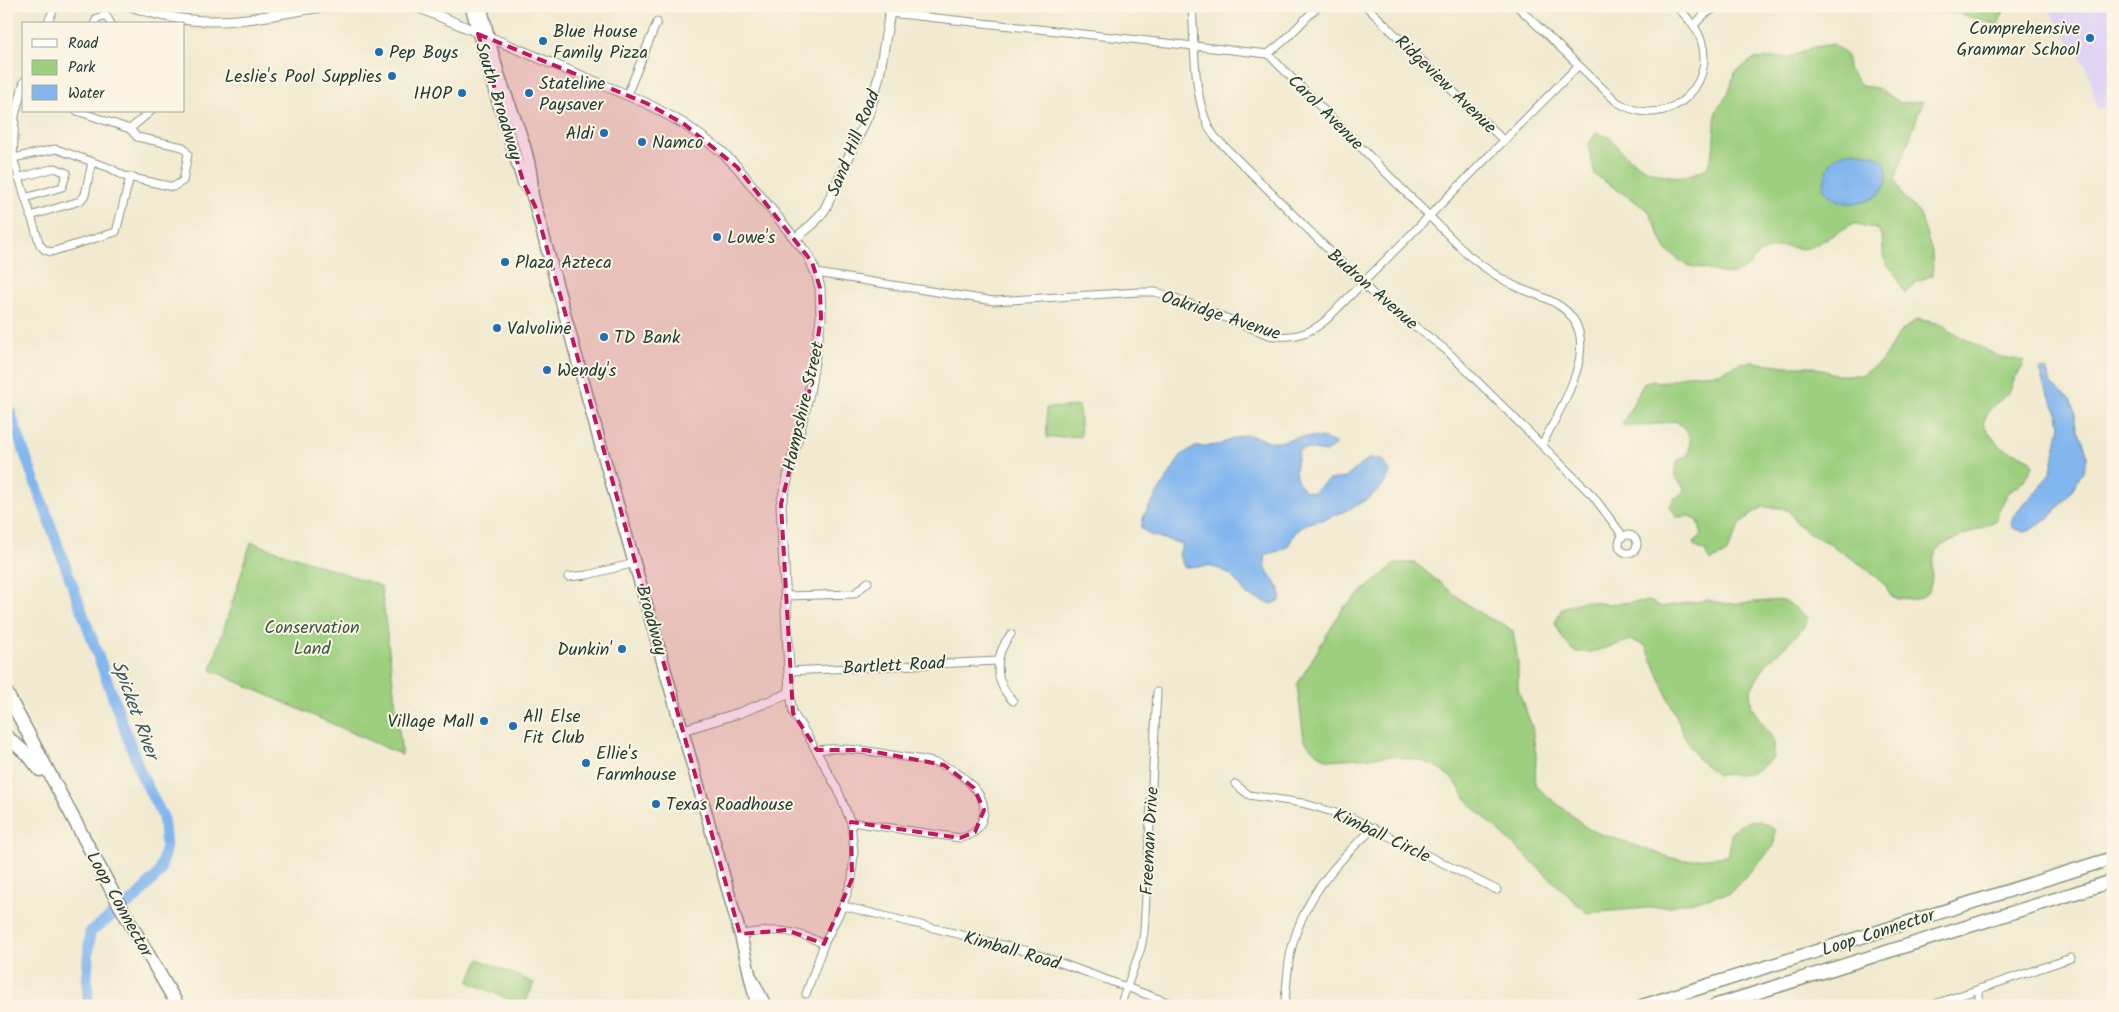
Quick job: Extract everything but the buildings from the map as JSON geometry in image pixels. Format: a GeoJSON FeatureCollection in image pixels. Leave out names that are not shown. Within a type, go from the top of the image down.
{"type":"FeatureCollection","features":[{"type":"Feature","properties":{"kind":"highway"},"geometry":{"type":"LineString","coordinates":[[6,692],[64,802]]}},
{"type":"Feature","properties":{"kind":"highway"},"geometry":{"type":"LineString","coordinates":[[6,736],[29,756],[64,802]]}},
{"type":"Feature","properties":{"kind":"highway","name":"Loop Connector"},"geometry":{"type":"LineString","coordinates":[[64,802],[118,902],[178,1006]]}},
{"type":"Feature","properties":{"kind":"highway","name":"Loop Connector"},"geometry":{"type":"LineString","coordinates":[[1642,1006],[2113,858]]}},
{"type":"Feature","properties":{"kind":"highway","name":"Loop Connector"},"geometry":{"type":"LineString","coordinates":[[1714,1006],[2113,881]]}},
{"type":"Feature","properties":{"kind":"highway"},"geometry":{"type":"LineString","coordinates":[[751,978],[765,1006]]}},
{"type":"Feature","properties":{"kind":"main road","name":"South Broadway"},"geometry":{"type":"LineString","coordinates":[[470,6],[483,36],[526,157],[532,182],[532,194],[544,236]]}},
{"type":"Feature","properties":{"kind":"main road","name":"South Broadway"},"geometry":{"type":"LineString","coordinates":[[481,6],[483,36]]}},
{"type":"Feature","properties":{"kind":"main road","name":"Broadway"},"geometry":{"type":"LineString","coordinates":[[544,236],[602,450],[740,934],[757,1006]]}},
{"type":"Feature","properties":{"kind":"street"},"geometry":{"type":"LineString","coordinates":[[48,22],[54,6]]}},
{"type":"Feature","properties":{"kind":"street"},"geometry":{"type":"LineString","coordinates":[[106,15],[109,6]]}},
{"type":"Feature","properties":{"kind":"street"},"geometry":{"type":"LineString","coordinates":[[131,6],[183,21],[223,21],[332,6]]}},
{"type":"Feature","properties":{"kind":"street","name":"Hampshire Street"},"geometry":{"type":"LineString","coordinates":[[415,6],[428,9],[483,36],[627,95],[674,117],[721,151],[737,167],[796,238],[816,273],[822,307],[818,340],[809,393],[781,504],[790,693],[793,713],[817,750],[838,790],[851,822],[854,851],[852,879],[843,906],[824,944],[806,994]]}},
{"type":"Feature","properties":{"kind":"street","name":"Budron Avenue"},"geometry":{"type":"LineString","coordinates":[[1192,6],[1199,94],[1210,131],[1362,284],[1390,308],[1446,350],[1598,500],[1623,536]]}},
{"type":"Feature","properties":{"kind":"street"},"geometry":{"type":"LineString","coordinates":[[891,10],[1268,54],[1291,35],[1318,6]]}},
{"type":"Feature","properties":{"kind":"street","name":"Ridgeview Avenue"},"geometry":{"type":"LineString","coordinates":[[1366,6],[1504,141]]}},
{"type":"Feature","properties":{"kind":"street"},"geometry":{"type":"LineString","coordinates":[[1518,6],[1606,92],[1624,106],[1645,113],[1668,110],[1681,102],[1692,91],[1702,70],[1702,46],[1694,25],[1676,6]]}},
{"type":"Feature","properties":{"kind":"street"},"geometry":{"type":"LineString","coordinates":[[1694,25],[1705,14],[1719,6]]}},
{"type":"Feature","properties":{"kind":"street","name":"Sand Hill Road"},"geometry":{"type":"LineString","coordinates":[[796,238],[814,224],[825,209],[869,113],[879,76],[891,10]]}},
{"type":"Feature","properties":{"kind":"street"},"geometry":{"type":"LineString","coordinates":[[95,22],[97,18],[106,15]]}},
{"type":"Feature","properties":{"kind":"street"},"geometry":{"type":"LineString","coordinates":[[106,15],[111,22]]}},
{"type":"Feature","properties":{"kind":"street"},"geometry":{"type":"LineString","coordinates":[[627,95],[657,22]]}},
{"type":"Feature","properties":{"kind":"street","name":"Carol Avenue"},"geometry":{"type":"LineString","coordinates":[[1268,54],[1477,262],[1513,285],[1555,303],[1568,312],[1577,324],[1582,347],[1577,370],[1542,445]]}},
{"type":"Feature","properties":{"kind":"street","name":"Oakridge Avenue"},"geometry":{"type":"LineString","coordinates":[[816,273],[994,302],[1155,292],[1170,296],[1255,330],[1284,337],[1306,333],[1320,325],[1362,284],[1578,66]]}},
{"type":"Feature","properties":{"kind":"street"},"geometry":{"type":"LineString","coordinates":[[22,92],[13,136],[13,158],[30,216],[40,245],[44,250],[51,252],[116,232],[130,177]]}},
{"type":"Feature","properties":{"kind":"street"},"geometry":{"type":"LineString","coordinates":[[13,158],[56,149],[130,177],[173,187],[183,181],[188,154],[183,147],[137,136],[130,130],[80,112]]}},
{"type":"Feature","properties":{"kind":"street"},"geometry":{"type":"LineString","coordinates":[[130,130],[150,112]]}},
{"type":"Feature","properties":{"kind":"street"},"geometry":{"type":"LineString","coordinates":[[30,216],[80,201],[85,195],[92,162]]}},
{"type":"Feature","properties":{"kind":"street"},"geometry":{"type":"LineString","coordinates":[[18,178],[55,168],[67,173],[62,187],[25,198]]}},
{"type":"Feature","properties":{"kind":"street"},"geometry":{"type":"LineString","coordinates":[[568,577],[587,576],[635,563]]}},
{"type":"Feature","properties":{"kind":"street"},"geometry":{"type":"LineString","coordinates":[[785,596],[854,594],[868,582]]}},
{"type":"Feature","properties":{"kind":"street"},"geometry":{"type":"LineString","coordinates":[[1012,634],[999,652],[998,661],[1002,687],[1013,701]]}},
{"type":"Feature","properties":{"kind":"street","name":"Bartlett Road"},"geometry":{"type":"LineString","coordinates":[[789,671],[998,661]]}},
{"type":"Feature","properties":{"kind":"street","name":"Freeman Drive"},"geometry":{"type":"LineString","coordinates":[[1120,1006],[1141,948],[1144,932],[1157,692]]}},
{"type":"Feature","properties":{"kind":"street"},"geometry":{"type":"LineString","coordinates":[[683,730],[739,713],[790,693]]}},
{"type":"Feature","properties":{"kind":"street"},"geometry":{"type":"LineString","coordinates":[[817,750],[832,748],[865,750],[944,765],[956,772],[974,788],[981,797],[984,810],[983,818],[974,832],[968,837],[960,838],[851,822]]}},
{"type":"Feature","properties":{"kind":"street","name":"Kimball Circle"},"geometry":{"type":"LineString","coordinates":[[1235,784],[1249,795],[1278,798],[1319,807],[1350,817],[1497,890]]}},
{"type":"Feature","properties":{"kind":"street"},"geometry":{"type":"LineString","coordinates":[[1284,1006],[1290,956],[1306,910],[1334,867],[1374,828]]}},
{"type":"Feature","properties":{"kind":"street","name":"Kimball Road"},"geometry":{"type":"LineString","coordinates":[[843,906],[1028,951],[1178,1006]]}},
{"type":"Feature","properties":{"kind":"street"},"geometry":{"type":"LineString","coordinates":[[740,934],[786,930],[807,936],[824,944]]}},
{"type":"Feature","properties":{"kind":"street"},"geometry":{"type":"LineString","coordinates":[[1929,1006],[2071,958]]}},
{"type":"Feature","properties":{"kind":"street"},"geometry":{"type":"LineString","coordinates":[[1979,989],[1979,1006]]}},
{"type":"Feature","properties":{"kind":"highlighted area"},"geometry":{"type":"Polygon","coordinates":[[[478,34],[646,103],[684,124],[737,167],[812,262],[820,288],[821,318],[809,393],[781,504],[793,713],[817,750],[865,750],[944,765],[974,788],[984,810],[975,832],[960,838],[851,822],[852,879],[824,944],[787,930],[740,934],[535,206],[524,184],[478,34]]]}},
{"type":"Feature","properties":{"kind":"shaded area","name":"Comprehensive Grammar School"},"geometry":{"type":"Polygon","coordinates":[[[2047,6],[2113,6],[2113,126],[2109,107],[2097,109],[2088,70],[2047,6]]]}},
{"type":"Feature","properties":{"kind":"green space"},"geometry":{"type":"Polygon","coordinates":[[[1912,6],[2006,6],[1998,25],[1956,13],[1917,12],[1912,6]]]}},
{"type":"Feature","properties":{"kind":"green space"},"geometry":{"type":"Polygon","coordinates":[[[1834,44],[1847,56],[1848,69],[1862,86],[1877,88],[1901,103],[1923,101],[1895,179],[1903,197],[1919,212],[1932,252],[1933,275],[1918,281],[1905,293],[1895,273],[1887,265],[1883,255],[1883,242],[1879,230],[1854,223],[1812,247],[1801,249],[1781,246],[1760,252],[1748,267],[1731,275],[1686,265],[1666,250],[1649,211],[1595,175],[1588,145],[1596,133],[1611,139],[1626,156],[1638,165],[1653,172],[1669,176],[1684,176],[1707,168],[1713,151],[1716,111],[1728,93],[1735,73],[1753,59],[1790,57],[1814,47],[1834,44]]]}},
{"type":"Feature","properties":{"kind":"green space"},"geometry":{"type":"Polygon","coordinates":[[[1917,319],[1945,326],[1950,331],[1998,356],[2024,361],[2010,390],[1992,407],[1983,424],[1998,444],[2030,459],[2033,465],[2024,481],[2008,493],[1999,510],[1997,520],[1949,541],[1936,552],[1932,564],[1929,589],[1926,594],[1918,599],[1897,599],[1890,595],[1886,586],[1863,566],[1826,542],[1809,534],[1797,523],[1789,511],[1782,508],[1762,507],[1752,514],[1740,525],[1726,554],[1710,561],[1705,551],[1695,547],[1694,542],[1702,535],[1698,521],[1691,516],[1677,517],[1670,507],[1674,498],[1684,493],[1684,488],[1674,475],[1678,460],[1687,456],[1689,450],[1690,440],[1687,432],[1675,421],[1641,426],[1622,425],[1644,383],[1649,381],[1666,382],[1686,375],[1719,373],[1740,363],[1752,362],[1787,366],[1810,366],[1837,375],[1862,375],[1882,361],[1899,333],[1917,319]]]}},
{"type":"Feature","properties":{"kind":"green space"},"geometry":{"type":"Polygon","coordinates":[[[1079,406],[1081,436],[1047,438],[1046,408],[1079,406]]]}},
{"type":"Feature","properties":{"kind":"green space","name":"Conservation Land"},"geometry":{"type":"Polygon","coordinates":[[[251,542],[381,586],[402,755],[211,670],[251,542]]]}},
{"type":"Feature","properties":{"kind":"green space"},"geometry":{"type":"Polygon","coordinates":[[[1396,563],[1415,563],[1468,605],[1513,631],[1518,661],[1518,689],[1532,727],[1536,755],[1535,786],[1590,830],[1671,858],[1686,860],[1727,856],[1732,831],[1743,823],[1753,820],[1763,822],[1775,830],[1774,846],[1730,893],[1671,906],[1587,913],[1471,805],[1453,779],[1433,765],[1418,760],[1391,756],[1329,760],[1316,753],[1304,740],[1297,685],[1342,609],[1396,563]]]}},
{"type":"Feature","properties":{"kind":"green space"},"geometry":{"type":"Polygon","coordinates":[[[1708,600],[1726,604],[1784,600],[1808,618],[1802,630],[1766,664],[1750,691],[1752,708],[1773,739],[1773,758],[1753,773],[1717,775],[1697,758],[1684,735],[1646,646],[1632,640],[1592,652],[1575,652],[1563,639],[1555,623],[1562,608],[1583,601],[1607,604],[1650,601],[1661,607],[1708,600]]]}},
{"type":"Feature","properties":{"kind":"green space"},"geometry":{"type":"Polygon","coordinates":[[[479,959],[534,983],[524,1006],[469,982],[479,959]]]}},
{"type":"Feature","properties":{"kind":"water"},"geometry":{"type":"Polygon","coordinates":[[[1854,151],[1880,158],[1883,161],[1887,172],[1886,183],[1872,199],[1850,203],[1839,201],[1830,196],[1823,187],[1827,173],[1831,162],[1835,158],[1854,151]]]}},
{"type":"Feature","properties":{"kind":"water"},"geometry":{"type":"Polygon","coordinates":[[[2040,369],[2047,370],[2050,384],[2071,400],[2075,409],[2075,422],[2086,448],[2087,458],[2078,481],[2057,509],[2045,521],[2033,528],[2021,531],[2011,526],[2015,514],[2039,489],[2051,471],[2060,426],[2058,413],[2043,383],[2040,369]]]}},
{"type":"Feature","properties":{"kind":"water"},"geometry":{"type":"Polygon","coordinates":[[[1243,435],[1274,442],[1299,437],[1316,437],[1337,444],[1326,452],[1304,449],[1299,451],[1296,472],[1298,482],[1305,491],[1313,492],[1328,480],[1345,478],[1368,459],[1381,459],[1390,471],[1381,487],[1364,501],[1334,516],[1306,524],[1296,532],[1285,548],[1265,555],[1266,569],[1280,589],[1280,601],[1271,604],[1247,595],[1232,576],[1220,569],[1208,566],[1184,567],[1179,554],[1183,544],[1150,535],[1141,528],[1144,515],[1182,454],[1196,447],[1218,445],[1243,435]]]}},
{"type":"Feature","properties":{"kind":"waterway","name":"Spicket River"},"geometry":{"type":"LineString","coordinates":[[6,402],[141,774],[163,817],[166,846],[160,872],[136,898],[90,932],[87,975],[88,1006]]}},
{"type":"Feature","properties":{"kind":"place","name":"Comprehensive Grammar School"},"geometry":{"type":"Point","coordinates":[2090,38]}},
{"type":"Feature","properties":{"kind":"place","name":"Blue House Family Pizza"},"geometry":{"type":"Point","coordinates":[543,41]}},
{"type":"Feature","properties":{"kind":"place","name":"Pep Boys"},"geometry":{"type":"Point","coordinates":[379,52]}},
{"type":"Feature","properties":{"kind":"place","name":"Leslie's Pool Supplies"},"geometry":{"type":"Point","coordinates":[392,76]}},
{"type":"Feature","properties":{"kind":"place","name":"IHOP"},"geometry":{"type":"Point","coordinates":[462,93]}},
{"type":"Feature","properties":{"kind":"place","name":"Stateline Paysaver"},"geometry":{"type":"Point","coordinates":[529,93]}},
{"type":"Feature","properties":{"kind":"place","name":"Aldi"},"geometry":{"type":"Point","coordinates":[604,133]}},
{"type":"Feature","properties":{"kind":"place","name":"Namco"},"geometry":{"type":"Point","coordinates":[642,142]}},
{"type":"Feature","properties":{"kind":"place","name":"Lowe's"},"geometry":{"type":"Point","coordinates":[717,237]}},
{"type":"Feature","properties":{"kind":"place","name":"Plaza Azteca"},"geometry":{"type":"Point","coordinates":[505,262]}},
{"type":"Feature","properties":{"kind":"place","name":"Valvoline"},"geometry":{"type":"Point","coordinates":[497,328]}},
{"type":"Feature","properties":{"kind":"place","name":"TD Bank"},"geometry":{"type":"Point","coordinates":[604,337]}},
{"type":"Feature","properties":{"kind":"place","name":"Wendy's"},"geometry":{"type":"Point","coordinates":[547,370]}},
{"type":"Feature","properties":{"kind":"place","name":"Dunkin'"},"geometry":{"type":"Point","coordinates":[622,649]}},
{"type":"Feature","properties":{"kind":"place","name":"Village Mall"},"geometry":{"type":"Point","coordinates":[484,721]}},
{"type":"Feature","properties":{"kind":"place","name":"All Else Fit Club"},"geometry":{"type":"Point","coordinates":[513,726]}},
{"type":"Feature","properties":{"kind":"place","name":"Ellie's Farmhouse"},"geometry":{"type":"Point","coordinates":[586,763]}},
{"type":"Feature","properties":{"kind":"place","name":"Texas Roadhouse"},"geometry":{"type":"Point","coordinates":[656,804]}}]}
